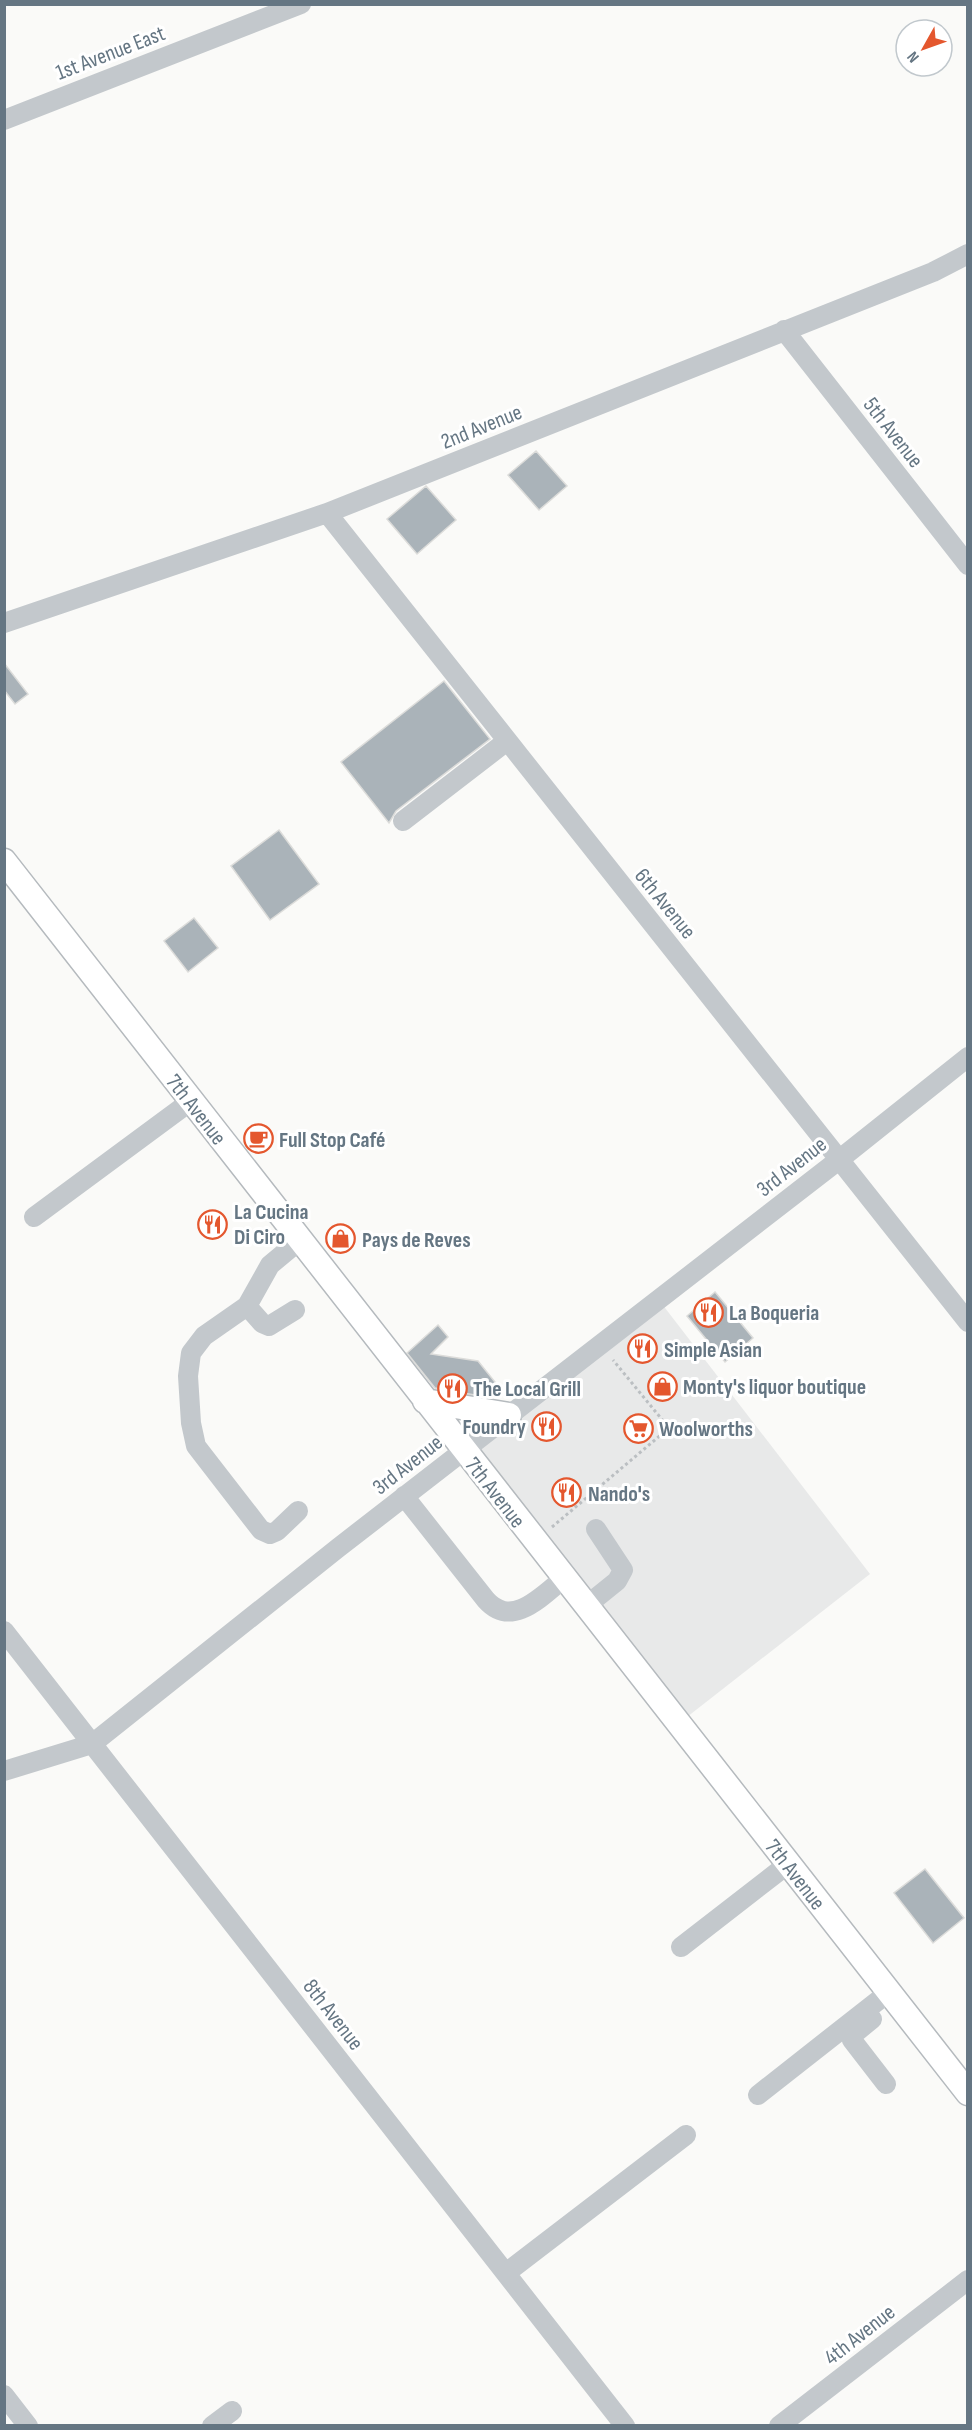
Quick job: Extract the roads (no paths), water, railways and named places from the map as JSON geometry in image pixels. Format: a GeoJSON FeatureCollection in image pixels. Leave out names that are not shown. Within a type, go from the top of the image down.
{"type":"FeatureCollection","features":[{"type":"Feature","properties":{"kind":"main road","name":"7th Avenue"},"geometry":{"type":"LineString","coordinates":[[4,861],[892,1996],[963,2077]]}},
{"type":"Feature","properties":{"kind":"main road"},"geometry":{"type":"LineString","coordinates":[[425,1401],[510,1414]]}},
{"type":"Feature","properties":{"kind":"street","name":"1st Avenue East"},"geometry":{"type":"LineString","coordinates":[[4,120],[301,4]]}},
{"type":"Feature","properties":{"kind":"street","name":"2nd Avenue"},"geometry":{"type":"LineString","coordinates":[[4,623],[327,513],[933,272],[968,254]]}},
{"type":"Feature","properties":{"kind":"street","name":"5th Avenue"},"geometry":{"type":"LineString","coordinates":[[783,330],[968,565]]}},
{"type":"Feature","properties":{"kind":"street","name":"6th Avenue"},"geometry":{"type":"LineString","coordinates":[[327,513],[968,1322]]}},
{"type":"Feature","properties":{"kind":"street"},"geometry":{"type":"LineString","coordinates":[[403,821],[507,741]]}},
{"type":"Feature","properties":{"kind":"street","name":"3rd Avenue"},"geometry":{"type":"LineString","coordinates":[[4,1772],[92,1744],[404,1496],[840,1159],[968,1057]]}},
{"type":"Feature","properties":{"kind":"street"},"geometry":{"type":"LineString","coordinates":[[34,1217],[191,1101]]}},
{"type":"Feature","properties":{"kind":"street"},"geometry":{"type":"LineString","coordinates":[[298,1511],[277,1531],[270,1534],[261,1530],[196,1446],[191,1423],[188,1376],[191,1353],[204,1336],[247,1306],[270,1265],[300,1240]]}},
{"type":"Feature","properties":{"kind":"street"},"geometry":{"type":"LineString","coordinates":[[247,1306],[262,1323],[270,1326],[295,1310]]}},
{"type":"Feature","properties":{"kind":"street"},"geometry":{"type":"LineString","coordinates":[[404,1496],[486,1600],[496,1609],[510,1613],[524,1608],[564,1578]]}},
{"type":"Feature","properties":{"kind":"street"},"geometry":{"type":"LineString","coordinates":[[586,1606],[617,1581],[623,1570],[596,1529]]}},
{"type":"Feature","properties":{"kind":"street","name":"8th Avenue"},"geometry":{"type":"LineString","coordinates":[[4,1631],[625,2426]]}},
{"type":"Feature","properties":{"kind":"street"},"geometry":{"type":"LineString","coordinates":[[681,1947],[788,1864]]}},
{"type":"Feature","properties":{"kind":"street"},"geometry":{"type":"LineString","coordinates":[[886,2084],[852,2040],[855,2033],[892,1996]]}},
{"type":"Feature","properties":{"kind":"street"},"geometry":{"type":"LineString","coordinates":[[758,2095],[892,1996]]}},
{"type":"Feature","properties":{"kind":"street"},"geometry":{"type":"LineString","coordinates":[[506,2272],[686,2135]]}},
{"type":"Feature","properties":{"kind":"street","name":"4th Avenue"},"geometry":{"type":"LineString","coordinates":[[779,2426],[968,2280]]}},
{"type":"Feature","properties":{"kind":"street"},"geometry":{"type":"LineString","coordinates":[[4,2396],[28,2426]]}},
{"type":"Feature","properties":{"kind":"street"},"geometry":{"type":"LineString","coordinates":[[213,2426],[232,2411]]}},
{"type":"Feature","properties":{"kind":"place","name":"Full Stop Café"},"geometry":{"type":"Point","coordinates":[258,1139]}},
{"type":"Feature","properties":{"kind":"place","name":"La Cucina Di Ciro"},"geometry":{"type":"Point","coordinates":[213,1224]}},
{"type":"Feature","properties":{"kind":"place","name":"Pays de Reves"},"geometry":{"type":"Point","coordinates":[341,1239]}},
{"type":"Feature","properties":{"kind":"place","name":"La Boqueria"},"geometry":{"type":"Point","coordinates":[708,1312]}},
{"type":"Feature","properties":{"kind":"place","name":"Simple Asian"},"geometry":{"type":"Point","coordinates":[643,1349]}},
{"type":"Feature","properties":{"kind":"place","name":"Monty's liquor boutique"},"geometry":{"type":"Point","coordinates":[662,1386]}},
{"type":"Feature","properties":{"kind":"place","name":"The Local Grill"},"geometry":{"type":"Point","coordinates":[452,1388]}},
{"type":"Feature","properties":{"kind":"place","name":"Foundry"},"geometry":{"type":"Point","coordinates":[547,1426]}},
{"type":"Feature","properties":{"kind":"place","name":"Woolworths"},"geometry":{"type":"Point","coordinates":[638,1428]}},
{"type":"Feature","properties":{"kind":"place","name":"Nando's"},"geometry":{"type":"Point","coordinates":[567,1493]}}]}
